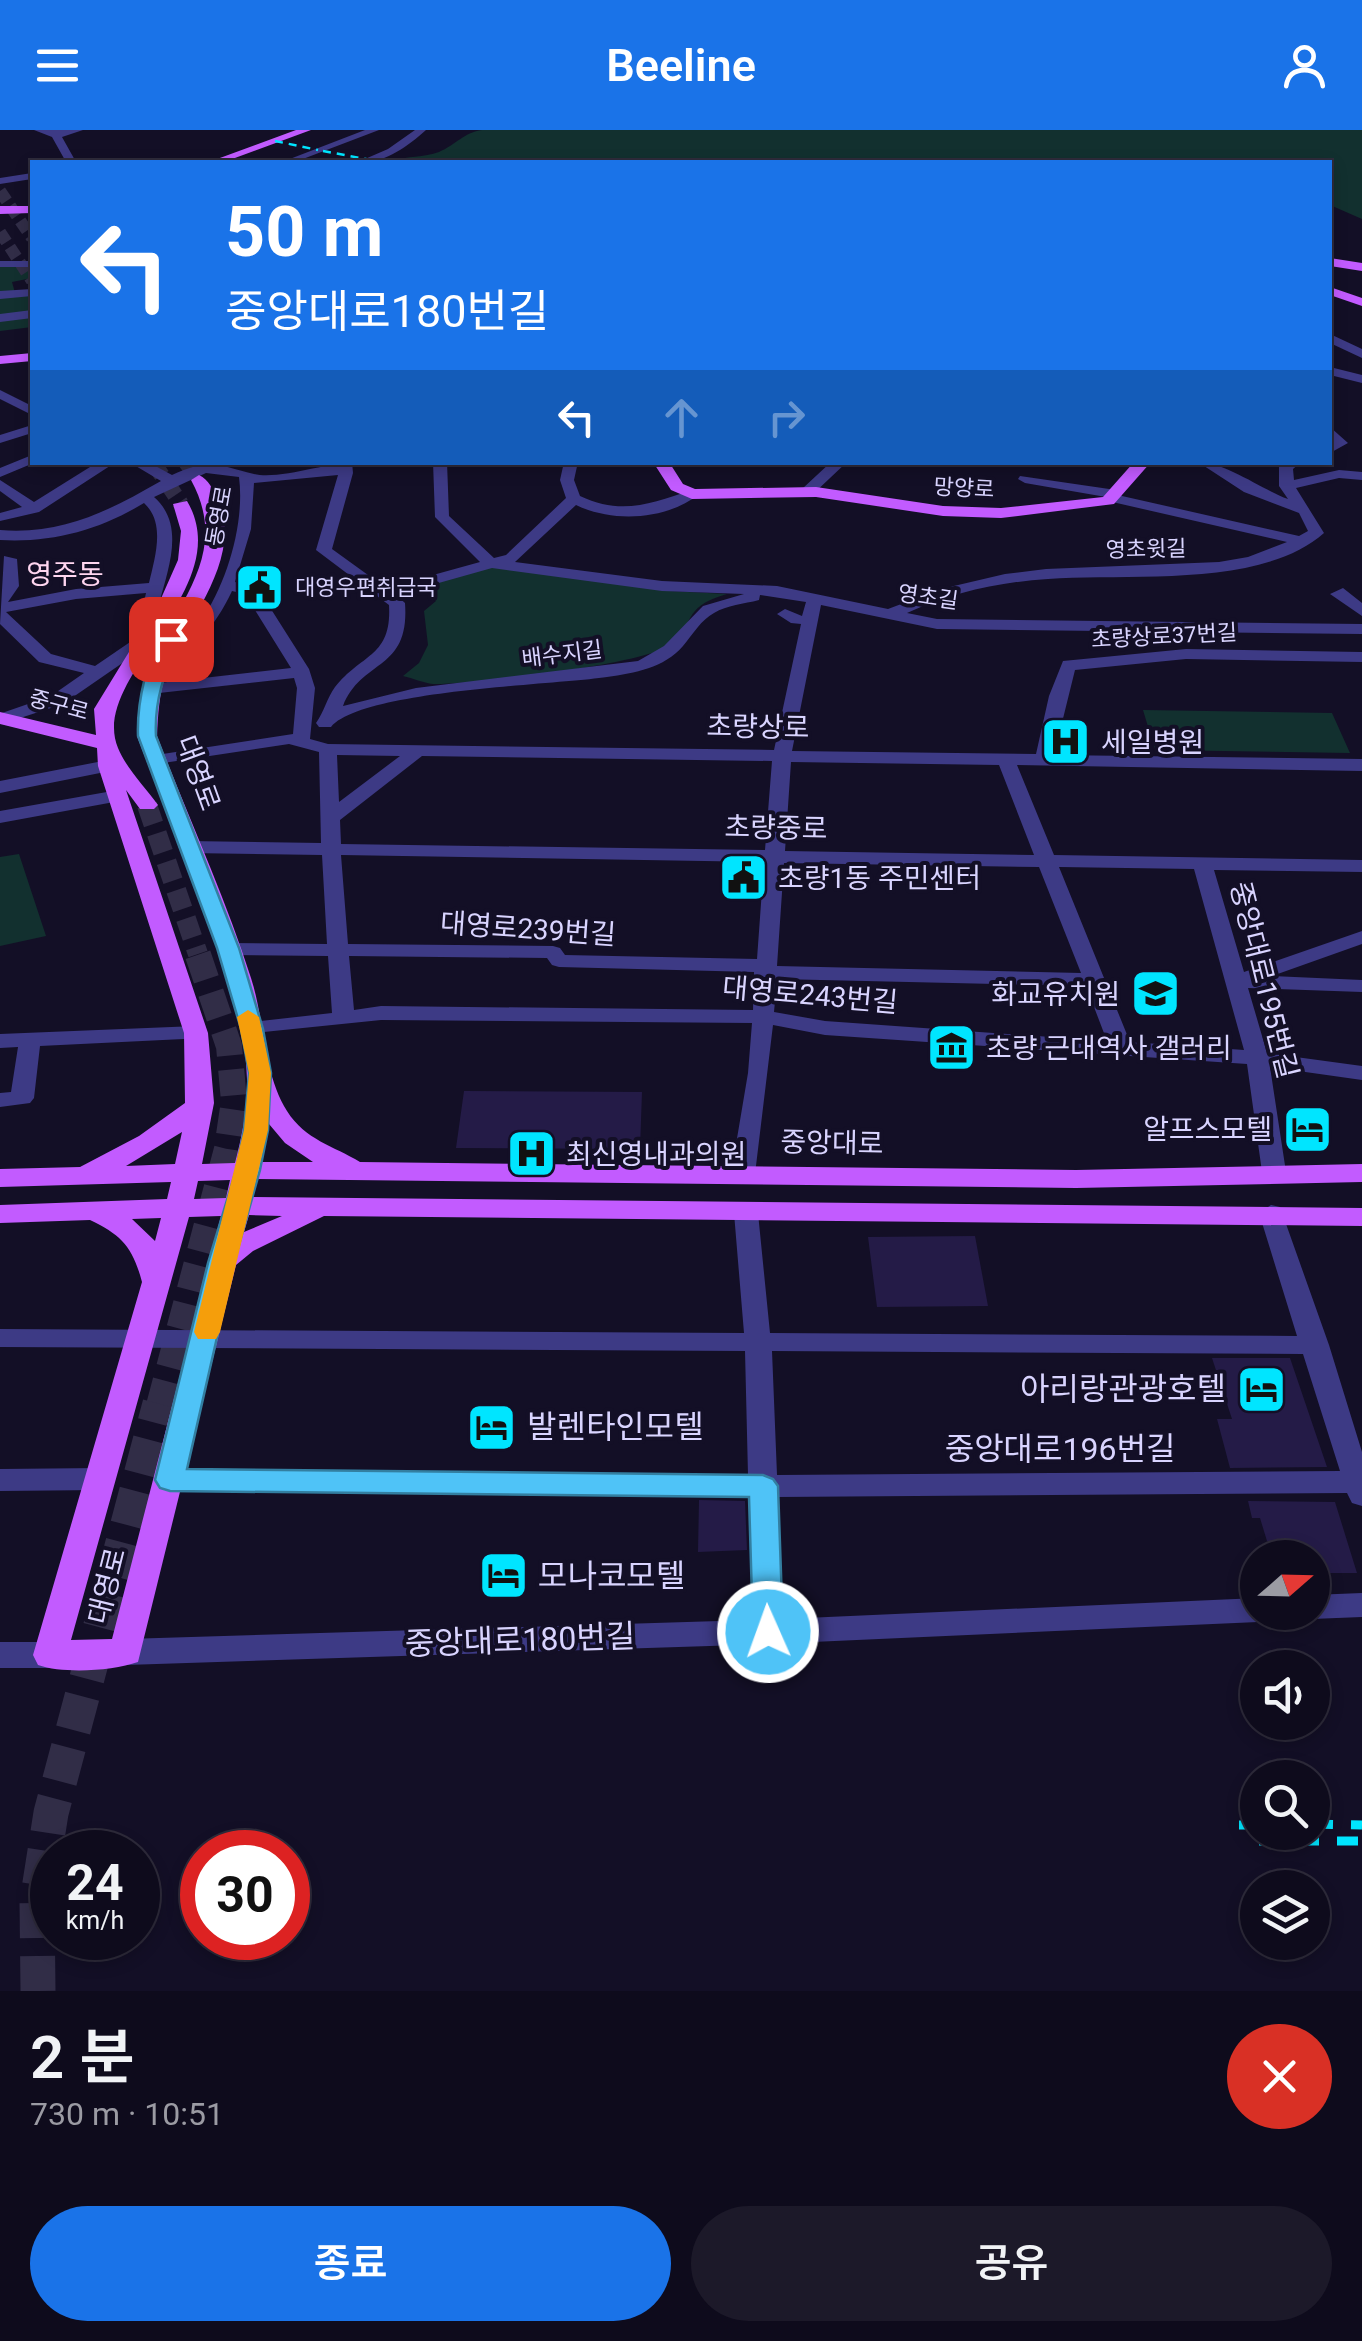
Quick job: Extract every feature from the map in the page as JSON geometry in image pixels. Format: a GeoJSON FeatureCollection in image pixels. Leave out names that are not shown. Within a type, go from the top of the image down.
{"type":"FeatureCollection","features":[{"type":"Feature","properties":{"kind":"main road"},"geometry":{"type":"LineString","coordinates":[[221,160],[306,130]]}},
{"type":"Feature","properties":{"kind":"main road"},"geometry":{"type":"LineString","coordinates":[[0,210],[30,210]]}},
{"type":"Feature","properties":{"kind":"main road"},"geometry":{"type":"LineString","coordinates":[[1332,262],[1362,267]]}},
{"type":"Feature","properties":{"kind":"main road"},"geometry":{"type":"LineString","coordinates":[[1332,292],[1362,302]]}},
{"type":"Feature","properties":{"kind":"main road"},"geometry":{"type":"LineString","coordinates":[[0,360],[30,357]]}},
{"type":"Feature","properties":{"kind":"main road"},"geometry":{"type":"LineString","coordinates":[[664,465],[677,487],[692,494]]}},
{"type":"Feature","properties":{"kind":"main road"},"geometry":{"type":"LineString","coordinates":[[1114,496],[1140,465]]}},
{"type":"Feature","properties":{"kind":"main road","name":"대영로"},"geometry":{"type":"LineString","coordinates":[[181,504],[191,538],[188,558],[176,586],[104,709],[106,755],[196,1033],[201,1102],[179,1208],[50,1655],[126,1652],[256,1130],[260,1073],[252,1029],[228,948],[147,736],[146,706],[152,683],[200,587],[212,554],[214,512],[198,480]]}},
{"type":"Feature","properties":{"kind":"main road","name":"망양로"},"geometry":{"type":"LineString","coordinates":[[692,494],[808,492],[943,511],[1001,513],[1071,508],[1114,496]]}},
{"type":"Feature","properties":{"kind":"main road","name":"중구로"},"geometry":{"type":"LineString","coordinates":[[4,717],[106,755]]}},
{"type":"Feature","properties":{"kind":"main road"},"geometry":{"type":"LineString","coordinates":[[106,755],[147,805],[147,736]]}},
{"type":"Feature","properties":{"kind":"main road"},"geometry":{"type":"LineString","coordinates":[[260,1073],[270,1111],[293,1137],[335,1162],[368,1172]]}},
{"type":"Feature","properties":{"kind":"main road"},"geometry":{"type":"LineString","coordinates":[[68,1176],[107,1165],[185,1118],[201,1102]]}},
{"type":"Feature","properties":{"kind":"main road","name":"중앙대로"},"geometry":{"type":"LineString","coordinates":[[0,1178],[248,1170],[1076,1179],[1274,1172],[1362,1174]]}},
{"type":"Feature","properties":{"kind":"main road"},"geometry":{"type":"LineString","coordinates":[[0,1214],[239,1206],[746,1213],[1271,1213],[1362,1218]]}},
{"type":"Feature","properties":{"kind":"main road"},"geometry":{"type":"LineString","coordinates":[[221,1263],[244,1244],[294,1219],[330,1207]]}},
{"type":"Feature","properties":{"kind":"main road"},"geometry":{"type":"LineString","coordinates":[[95,1212],[133,1231],[148,1250],[156,1284]]}},
{"type":"Feature","properties":{"kind":"street"},"geometry":{"type":"LineString","coordinates":[[39,130],[56,135],[78,130]]}},
{"type":"Feature","properties":{"kind":"street"},"geometry":{"type":"LineString","coordinates":[[292,160],[374,130]]}},
{"type":"Feature","properties":{"kind":"street"},"geometry":{"type":"LineString","coordinates":[[368,160],[392,151],[422,130]]}},
{"type":"Feature","properties":{"kind":"street"},"geometry":{"type":"LineString","coordinates":[[56,135],[70,160]]}},
{"type":"Feature","properties":{"kind":"street"},"geometry":{"type":"LineString","coordinates":[[0,172],[21,167]]}},
{"type":"Feature","properties":{"kind":"street"},"geometry":{"type":"LineString","coordinates":[[0,172],[30,176]]}},
{"type":"Feature","properties":{"kind":"street"},"geometry":{"type":"LineString","coordinates":[[0,181],[30,176]]}},
{"type":"Feature","properties":{"kind":"street"},"geometry":{"type":"LineString","coordinates":[[0,264],[30,264]]}},
{"type":"Feature","properties":{"kind":"street"},"geometry":{"type":"LineString","coordinates":[[0,295],[30,293]]}},
{"type":"Feature","properties":{"kind":"street"},"geometry":{"type":"LineString","coordinates":[[0,318],[30,314]]}},
{"type":"Feature","properties":{"kind":"street"},"geometry":{"type":"LineString","coordinates":[[1332,329],[1350,332]]}},
{"type":"Feature","properties":{"kind":"street"},"geometry":{"type":"LineString","coordinates":[[1332,339],[1362,354]]}},
{"type":"Feature","properties":{"kind":"street"},"geometry":{"type":"LineString","coordinates":[[1332,372],[1362,379]]}},
{"type":"Feature","properties":{"kind":"street"},"geometry":{"type":"LineString","coordinates":[[0,394],[25,400]]}},
{"type":"Feature","properties":{"kind":"street"},"geometry":{"type":"LineString","coordinates":[[0,408],[25,400]]}},
{"type":"Feature","properties":{"kind":"street"},"geometry":{"type":"LineString","coordinates":[[0,439],[30,430]]}},
{"type":"Feature","properties":{"kind":"street"},"geometry":{"type":"LineString","coordinates":[[0,473],[30,460]]}},
{"type":"Feature","properties":{"kind":"street"},"geometry":{"type":"LineString","coordinates":[[0,516],[34,509],[104,465]]}},
{"type":"Feature","properties":{"kind":"street"},"geometry":{"type":"LineString","coordinates":[[142,465],[170,480]]}},
{"type":"Feature","properties":{"kind":"street"},"geometry":{"type":"LineString","coordinates":[[440,465],[442,517],[490,564]]}},
{"type":"Feature","properties":{"kind":"street"},"geometry":{"type":"LineString","coordinates":[[570,465],[567,480],[574,499],[605,512],[625,513],[670,505],[692,494]]}},
{"type":"Feature","properties":{"kind":"street"},"geometry":{"type":"LineString","coordinates":[[808,492],[837,465]]}},
{"type":"Feature","properties":{"kind":"street"},"geometry":{"type":"LineString","coordinates":[[1210,465],[1249,490],[1300,509]]}},
{"type":"Feature","properties":{"kind":"street"},"geometry":{"type":"LineString","coordinates":[[1025,479],[1302,541],[1316,532],[1314,521],[1300,509],[1286,486],[1289,465]]}},
{"type":"Feature","properties":{"kind":"street"},"geometry":{"type":"LineString","coordinates":[[248,479],[266,470],[345,466],[324,550],[398,603],[400,632],[391,649],[336,698],[331,717],[313,744]]}},
{"type":"Feature","properties":{"kind":"street","name":"동영로"},"geometry":{"type":"LineString","coordinates":[[0,535],[23,536],[96,522],[170,480],[228,470],[238,470],[248,479],[244,525],[226,585],[208,622],[152,683]]}},
{"type":"Feature","properties":{"kind":"street"},"geometry":{"type":"LineString","coordinates":[[1286,486],[1319,479],[1362,479]]}},
{"type":"Feature","properties":{"kind":"street"},"geometry":{"type":"LineString","coordinates":[[0,484],[34,509]]}},
{"type":"Feature","properties":{"kind":"street"},"geometry":{"type":"LineString","coordinates":[[4,717],[57,700],[144,640],[145,614],[163,564],[166,534],[153,500],[143,494]]}},
{"type":"Feature","properties":{"kind":"street"},"geometry":{"type":"LineString","coordinates":[[384,593],[520,554],[574,499]]}},
{"type":"Feature","properties":{"kind":"street","name":"영초윗길"},"geometry":{"type":"LineString","coordinates":[[890,614],[972,584],[1047,574],[1185,573],[1254,563],[1302,541]]}},
{"type":"Feature","properties":{"kind":"street"},"geometry":{"type":"LineString","coordinates":[[0,608],[12,586],[9,560]]}},
{"type":"Feature","properties":{"kind":"street","name":"영초길"},"geometry":{"type":"LineString","coordinates":[[490,564],[662,586],[776,591],[938,624],[1362,629]]}},
{"type":"Feature","properties":{"kind":"street"},"geometry":{"type":"LineString","coordinates":[[226,585],[252,590],[301,672],[306,688],[313,744],[331,817],[343,1015]]}},
{"type":"Feature","properties":{"kind":"street"},"geometry":{"type":"LineString","coordinates":[[0,608],[65,596],[154,587]]}},
{"type":"Feature","properties":{"kind":"street","name":"배수지길"},"geometry":{"type":"LineString","coordinates":[[331,717],[350,709],[459,688],[611,672],[654,661],[674,649],[710,608],[776,591]]}},
{"type":"Feature","properties":{"kind":"street"},"geometry":{"type":"LineString","coordinates":[[1343,593],[1338,594],[1362,611]]}},
{"type":"Feature","properties":{"kind":"street"},"geometry":{"type":"LineString","coordinates":[[743,1174],[763,1016],[782,755],[814,600]]}},
{"type":"Feature","properties":{"kind":"street"},"geometry":{"type":"LineString","coordinates":[[0,608],[45,658],[95,671]]}},
{"type":"Feature","properties":{"kind":"street"},"geometry":{"type":"LineString","coordinates":[[171,639],[175,645],[195,636]]}},
{"type":"Feature","properties":{"kind":"street","name":"초량상로37번길"},"geometry":{"type":"LineString","coordinates":[[1044,761],[1063,672],[1069,665],[1186,654],[1362,657]]}},
{"type":"Feature","properties":{"kind":"street"},"geometry":{"type":"LineString","coordinates":[[152,683],[301,672]]}},
{"type":"Feature","properties":{"kind":"street","name":"초량상로"},"geometry":{"type":"LineString","coordinates":[[156,761],[290,739],[313,744],[420,749],[1362,765]]}},
{"type":"Feature","properties":{"kind":"street"},"geometry":{"type":"LineString","coordinates":[[331,817],[420,749]]}},
{"type":"Feature","properties":{"kind":"street"},"geometry":{"type":"LineString","coordinates":[[0,786],[106,755]]}},
{"type":"Feature","properties":{"kind":"street"},"geometry":{"type":"LineString","coordinates":[[1006,760],[1121,1047]]}},
{"type":"Feature","properties":{"kind":"street"},"geometry":{"type":"LineString","coordinates":[[0,817],[118,796]]}},
{"type":"Feature","properties":{"kind":"street","name":"초량중로"},"geometry":{"type":"LineString","coordinates":[[188,848],[1362,866]]}},
{"type":"Feature","properties":{"kind":"street","name":"중앙대로195번길"},"geometry":{"type":"LineString","coordinates":[[1202,862],[1258,1058],[1274,1172]]}},
{"type":"Feature","properties":{"kind":"street"},"geometry":{"type":"LineString","coordinates":[[1236,982],[1362,937]]}},
{"type":"Feature","properties":{"kind":"street","name":"대영로239번길"},"geometry":{"type":"LineString","coordinates":[[228,948],[553,952],[559,961],[1094,980]]}},
{"type":"Feature","properties":{"kind":"street"},"geometry":{"type":"LineString","coordinates":[[1236,982],[1362,986]]}},
{"type":"Feature","properties":{"kind":"street","name":"대영로243번길"},"geometry":{"type":"LineString","coordinates":[[252,1029],[343,1015],[763,1016],[825,1028],[1258,1058],[1362,1073]]}},
{"type":"Feature","properties":{"kind":"street"},"geometry":{"type":"LineString","coordinates":[[0,1041],[196,1033]]}},
{"type":"Feature","properties":{"kind":"street"},"geometry":{"type":"LineString","coordinates":[[0,1100],[22,1098],[30,1040]]}},
{"type":"Feature","properties":{"kind":"street"},"geometry":{"type":"LineString","coordinates":[[746,1213],[758,1343],[768,1632],[1240,1611]]}},
{"type":"Feature","properties":{"kind":"street","name":"중앙대로196번길"},"geometry":{"type":"LineString","coordinates":[[763,1486],[1360,1489],[1271,1213]]}},
{"type":"Feature","properties":{"kind":"street"},"geometry":{"type":"LineString","coordinates":[[0,1338],[1316,1345]]}},
{"type":"Feature","properties":{"kind":"street"},"geometry":{"type":"LineString","coordinates":[[0,1480],[100,1479]]}},
{"type":"Feature","properties":{"kind":"street"},"geometry":{"type":"LineString","coordinates":[[170,1480],[763,1486]]}},
{"type":"Feature","properties":{"kind":"street"},"geometry":{"type":"LineString","coordinates":[[1330,1607],[1362,1605]]}},
{"type":"Feature","properties":{"kind":"street","name":"중앙대로180번길"},"geometry":{"type":"LineString","coordinates":[[126,1652],[768,1632]]}},
{"type":"Feature","properties":{"kind":"street"},"geometry":{"type":"LineString","coordinates":[[0,1654],[50,1655]]}},
{"type":"Feature","properties":{"kind":"green space"},"geometry":{"type":"Polygon","coordinates":[[[1362,130],[1362,219],[1332,206],[1332,160],[398,160],[439,152],[470,133],[1362,130]]]}},
{"type":"Feature","properties":{"kind":"green space"},"geometry":{"type":"Polygon","coordinates":[[[0,266],[30,266],[30,278],[12,282],[15,293],[30,297],[30,327],[0,331],[0,266]]]}},
{"type":"Feature","properties":{"kind":"green space"},"geometry":{"type":"Polygon","coordinates":[[[487,565],[669,591],[727,594],[696,610],[672,644],[630,659],[557,672],[453,683],[429,683],[403,676],[419,663],[428,645],[424,611],[436,601],[418,588],[487,565]]]}},
{"type":"Feature","properties":{"kind":"green space"},"geometry":{"type":"Polygon","coordinates":[[[1143,710],[1332,713],[1350,753],[1155,750],[1143,710]]]}},
{"type":"Feature","properties":{"kind":"green space"},"geometry":{"type":"Polygon","coordinates":[[[19,854],[46,936],[0,946],[0,857],[19,854]]]}},
{"type":"Feature","properties":{"kind":"building"},"geometry":{"type":"Polygon","coordinates":[[[464,1091],[642,1092],[640,1149],[456,1148],[464,1091]]]}},
{"type":"Feature","properties":{"kind":"building"},"geometry":{"type":"Polygon","coordinates":[[[975,1236],[988,1306],[877,1307],[868,1237],[975,1236]]]}},
{"type":"Feature","properties":{"kind":"building","name":"아리랑관광호텔"},"geometry":{"type":"Polygon","coordinates":[[[1212,1358],[1290,1358],[1327,1467],[1230,1468],[1217,1419],[1232,1419],[1212,1358]]]}},
{"type":"Feature","properties":{"kind":"building"},"geometry":{"type":"Polygon","coordinates":[[[699,1500],[745,1501],[747,1550],[698,1552],[699,1500]]]}},
{"type":"Feature","properties":{"kind":"building"},"geometry":{"type":"Polygon","coordinates":[[[1248,1501],[1335,1502],[1357,1573],[1330,1573],[1330,1540],[1267,1540],[1260,1518],[1252,1518],[1248,1501]]]}},
{"type":"Feature","properties":{"kind":"tunnel"},"geometry":{"type":"LineString","coordinates":[[0,191],[30,235]]}},
{"type":"Feature","properties":{"kind":"tunnel"},"geometry":{"type":"LineString","coordinates":[[0,232],[30,278]]}},
{"type":"Feature","properties":{"kind":"tunnel"},"geometry":{"type":"LineString","coordinates":[[155,465],[181,504]]}},
{"type":"Feature","properties":{"kind":"tunnel"},"geometry":{"type":"LineString","coordinates":[[188,465],[199,480]]}},
{"type":"Feature","properties":{"kind":"tunnel"},"geometry":{"type":"LineString","coordinates":[[147,805],[198,954]]}},
{"type":"Feature","properties":{"kind":"tunnel"},"geometry":{"type":"LineString","coordinates":[[159,1406],[227,1149],[234,1101],[229,1046],[197,952]]}},
{"type":"Feature","properties":{"kind":"tunnel"},"geometry":{"type":"LineString","coordinates":[[38,1991],[37,1902],[51,1813],[160,1404]]}},
{"type":"Feature","properties":{"kind":"railway"},"geometry":{"type":"LineString","coordinates":[[275,141],[318,150]]}},
{"type":"Feature","properties":{"kind":"railway"},"geometry":{"type":"LineString","coordinates":[[323,151],[371,160]]}},
{"type":"Feature","properties":{"kind":"railway"},"geometry":{"type":"LineString","coordinates":[[1330,1824],[1362,1825]]}},
{"type":"Feature","properties":{"kind":"railway"},"geometry":{"type":"LineString","coordinates":[[1330,1841],[1362,1841]]}},
{"type":"Feature","properties":{"kind":"slow traffic"},"geometry":{"type":"LineString","coordinates":[[207,1332],[256,1130],[260,1073],[248,1017]]}},
{"type":"Feature","properties":{"kind":"place","name":"대영우편취급국"},"geometry":{"type":"Point","coordinates":[260,587]}},
{"type":"Feature","properties":{"kind":"place","name":"세일병원"},"geometry":{"type":"Point","coordinates":[1066,742]}},
{"type":"Feature","properties":{"kind":"place","name":"초량1동 주민센터"},"geometry":{"type":"Point","coordinates":[743,878]}},
{"type":"Feature","properties":{"kind":"place","name":"화교유치원"},"geometry":{"type":"Point","coordinates":[1155,994]}},
{"type":"Feature","properties":{"kind":"place","name":"초량 근대역사 갤러리"},"geometry":{"type":"Point","coordinates":[951,1048]}},
{"type":"Feature","properties":{"kind":"place","name":"알프스모텔"},"geometry":{"type":"Point","coordinates":[1307,1129]}},
{"type":"Feature","properties":{"kind":"place","name":"최신영내과의원"},"geometry":{"type":"Point","coordinates":[531,1154]}},
{"type":"Feature","properties":{"kind":"place","name":"아리랑관광호텔"},"geometry":{"type":"Point","coordinates":[1261,1389]}},
{"type":"Feature","properties":{"kind":"place","name":"발렌타인모텔"},"geometry":{"type":"Point","coordinates":[492,1427]}},
{"type":"Feature","properties":{"kind":"place","name":"모나코모텔"},"geometry":{"type":"Point","coordinates":[503,1576]}},
{"type":"Feature","properties":{"kind":"district","name":"영주동"},"geometry":{"type":"Point","coordinates":[65,574]}},
{"type":"Feature","properties":{"kind":"route"},"geometry":{"type":"LineString","coordinates":[[171,639],[150,689],[147,736],[228,948],[252,1029],[260,1073],[256,1130],[248,1170],[221,1263],[170,1480],[763,1486],[768,1632]]}}]}
